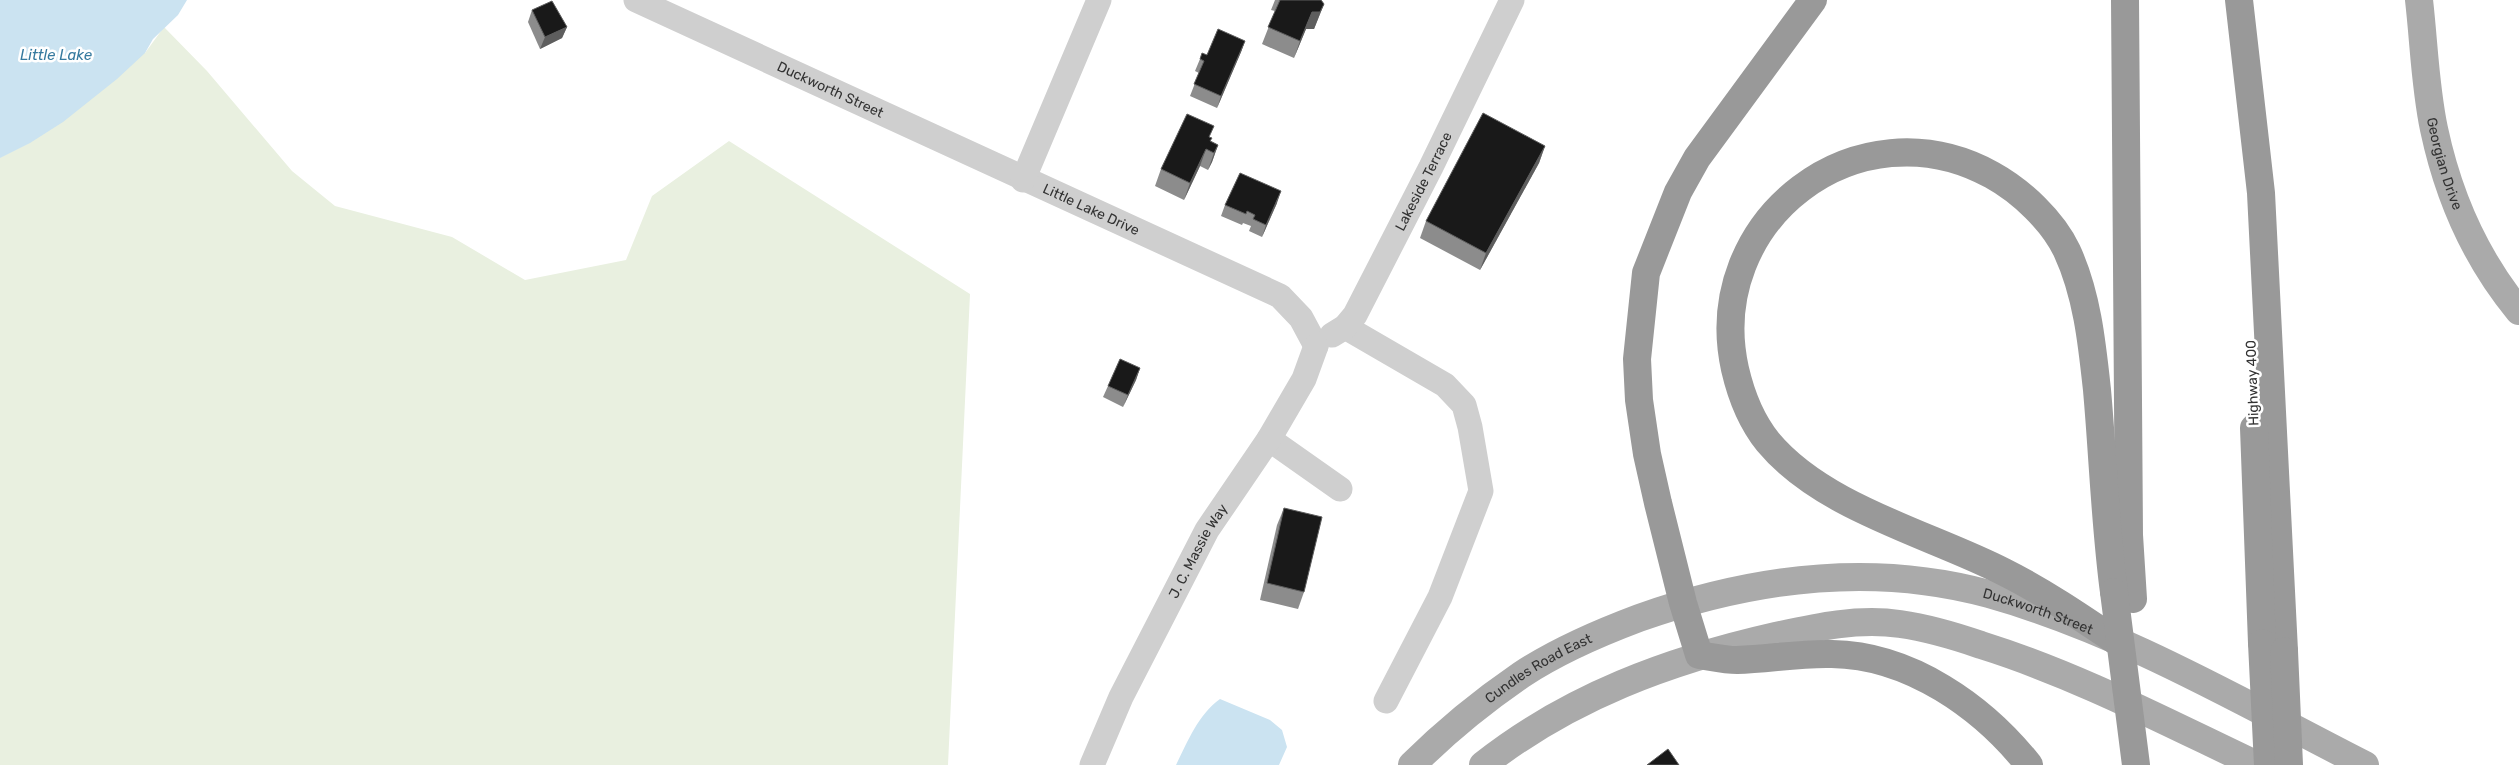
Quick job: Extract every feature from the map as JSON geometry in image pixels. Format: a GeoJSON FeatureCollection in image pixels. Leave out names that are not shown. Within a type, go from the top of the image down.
{"type":"FeatureCollection","features":[{"type":"Feature","properties":{"kind":"highway"},"geometry":{"type":"LineString","coordinates":[[1813,0],[1697,158],[1678,192],[1646,273],[1637,359],[1639,400],[1649,462],[1683,603],[1699,655],[1736,660],[1833,654],[1851,655],[1883,663],[1913,674],[1963,701],[1999,730],[2029,765]]}},
{"type":"Feature","properties":{"kind":"highway"},"geometry":{"type":"LineString","coordinates":[[2123,596],[2128,535],[2125,0]]}},
{"type":"Feature","properties":{"kind":"highway","name":"Highway 400"},"geometry":{"type":"LineString","coordinates":[[2238,0],[2273,647],[2268,765]]}},
{"type":"Feature","properties":{"kind":"highway"},"geometry":{"type":"LineString","coordinates":[[2119,643],[2060,603],[2003,571],[1853,505],[1802,474],[1761,433],[1742,395],[1734,365],[1730,328],[1732,304],[1744,263],[1754,243],[1771,217],[1794,194],[1849,161],[1881,154],[1938,155],[1976,167],[2007,184],[2036,207],[2066,249],[2079,283],[2092,339],[2123,596],[2137,765]]}},
{"type":"Feature","properties":{"kind":"highway"},"geometry":{"type":"LineString","coordinates":[[2273,647],[2289,765]]}},
{"type":"Feature","properties":{"kind":"main road","name":"Georgian Drive"},"geometry":{"type":"LineString","coordinates":[[2419,0],[2434,129],[2444,166],[2457,204],[2473,240],[2491,272],[2519,311]]}},
{"type":"Feature","properties":{"kind":"main road","name":"Duckworth Street"},"geometry":{"type":"LineString","coordinates":[[1683,603],[1746,587],[1844,576],[1903,579],[1941,584],[1997,597],[2054,616],[2119,643],[2200,681],[2365,765]]}},
{"type":"Feature","properties":{"kind":"main road","name":"Cundles Road East"},"geometry":{"type":"LineString","coordinates":[[1412,765],[1435,742],[1522,674],[1599,632],[1683,603]]}},
{"type":"Feature","properties":{"kind":"main road"},"geometry":{"type":"LineString","coordinates":[[1484,765],[1517,740],[1595,695],[1638,676],[1699,655],[1813,628],[1852,622],[1887,622],[1920,628],[2040,664],[2257,765]]}},
{"type":"Feature","properties":{"kind":"street","name":"Duckworth Street"},"geometry":{"type":"LineString","coordinates":[[636,0],[1023,180]]}},
{"type":"Feature","properties":{"kind":"street"},"geometry":{"type":"LineString","coordinates":[[1023,180],[1099,0]]}},
{"type":"Feature","properties":{"kind":"street","name":"Lakeside Terrace"},"geometry":{"type":"LineString","coordinates":[[1316,346],[1345,327],[1355,314],[1431,167],[1512,0]]}},
{"type":"Feature","properties":{"kind":"street","name":"Little Lake Drive"},"geometry":{"type":"LineString","coordinates":[[1023,180],[1280,296],[1301,318],[1316,346]]}},
{"type":"Feature","properties":{"kind":"street"},"geometry":{"type":"LineString","coordinates":[[1345,327],[1445,386],[1464,405],[1470,427],[1481,491],[1440,597],[1386,701]]}},
{"type":"Feature","properties":{"kind":"street","name":"J. C. Massie Way"},"geometry":{"type":"LineString","coordinates":[[1092,765],[1121,697],[1207,530],[1269,439],[1304,380],[1316,346]]}},
{"type":"Feature","properties":{"kind":"street"},"geometry":{"type":"LineString","coordinates":[[1269,439],[1340,489]]}},
{"type":"Feature","properties":{"kind":"green space"},"geometry":{"type":"Polygon","coordinates":[[[0,0],[145,53],[164,27],[207,71],[292,171],[335,206],[452,237],[525,280],[626,260],[652,196],[729,141],[970,294],[948,765],[0,765],[0,0]]]}},
{"type":"Feature","properties":{"kind":"water","name":"Little Lake"},"geometry":{"type":"Polygon","coordinates":[[[0,0],[187,0],[178,15],[153,39],[145,53],[117,79],[63,122],[30,143],[0,158],[0,0]]]}},
{"type":"Feature","properties":{"kind":"water"},"geometry":{"type":"Polygon","coordinates":[[[1220,699],[1270,720],[1282,730],[1287,747],[1279,765],[1176,765],[1189,738],[1200,721],[1212,705],[1220,699]]]}},
{"type":"Feature","properties":{"kind":"building"},"geometry":{"type":"Polygon","coordinates":[[[1280,0],[1321,0],[1324,4],[1320,12],[1312,12],[1300,41],[1268,27],[1280,0]]]}},
{"type":"Feature","properties":{"kind":"building"},"geometry":{"type":"Polygon","coordinates":[[[552,1],[567,27],[545,37],[532,10],[552,1]]]}},
{"type":"Feature","properties":{"kind":"building"},"geometry":{"type":"Polygon","coordinates":[[[1218,29],[1245,41],[1221,96],[1194,84],[1204,61],[1200,59],[1202,53],[1207,55],[1218,29]]]}},
{"type":"Feature","properties":{"kind":"building"},"geometry":{"type":"Polygon","coordinates":[[[1483,113],[1545,146],[1486,253],[1426,221],[1483,113]]]}},
{"type":"Feature","properties":{"kind":"building"},"geometry":{"type":"Polygon","coordinates":[[[1187,114],[1214,126],[1209,137],[1212,138],[1210,141],[1218,145],[1214,153],[1206,149],[1190,183],[1161,169],[1187,114]]]}},
{"type":"Feature","properties":{"kind":"building"},"geometry":{"type":"Polygon","coordinates":[[[1240,173],[1281,191],[1266,225],[1253,219],[1255,215],[1247,211],[1246,214],[1225,205],[1240,173]]]}},
{"type":"Feature","properties":{"kind":"building"},"geometry":{"type":"Polygon","coordinates":[[[1120,359],[1140,368],[1128,395],[1108,386],[1120,359]]]}},
{"type":"Feature","properties":{"kind":"building"},"geometry":{"type":"Polygon","coordinates":[[[1284,508],[1322,517],[1304,592],[1267,583],[1284,508]]]}},
{"type":"Feature","properties":{"kind":"building"},"geometry":{"type":"Polygon","coordinates":[[[1668,749],[1679,765],[1647,765],[1668,749]]]}}]}
